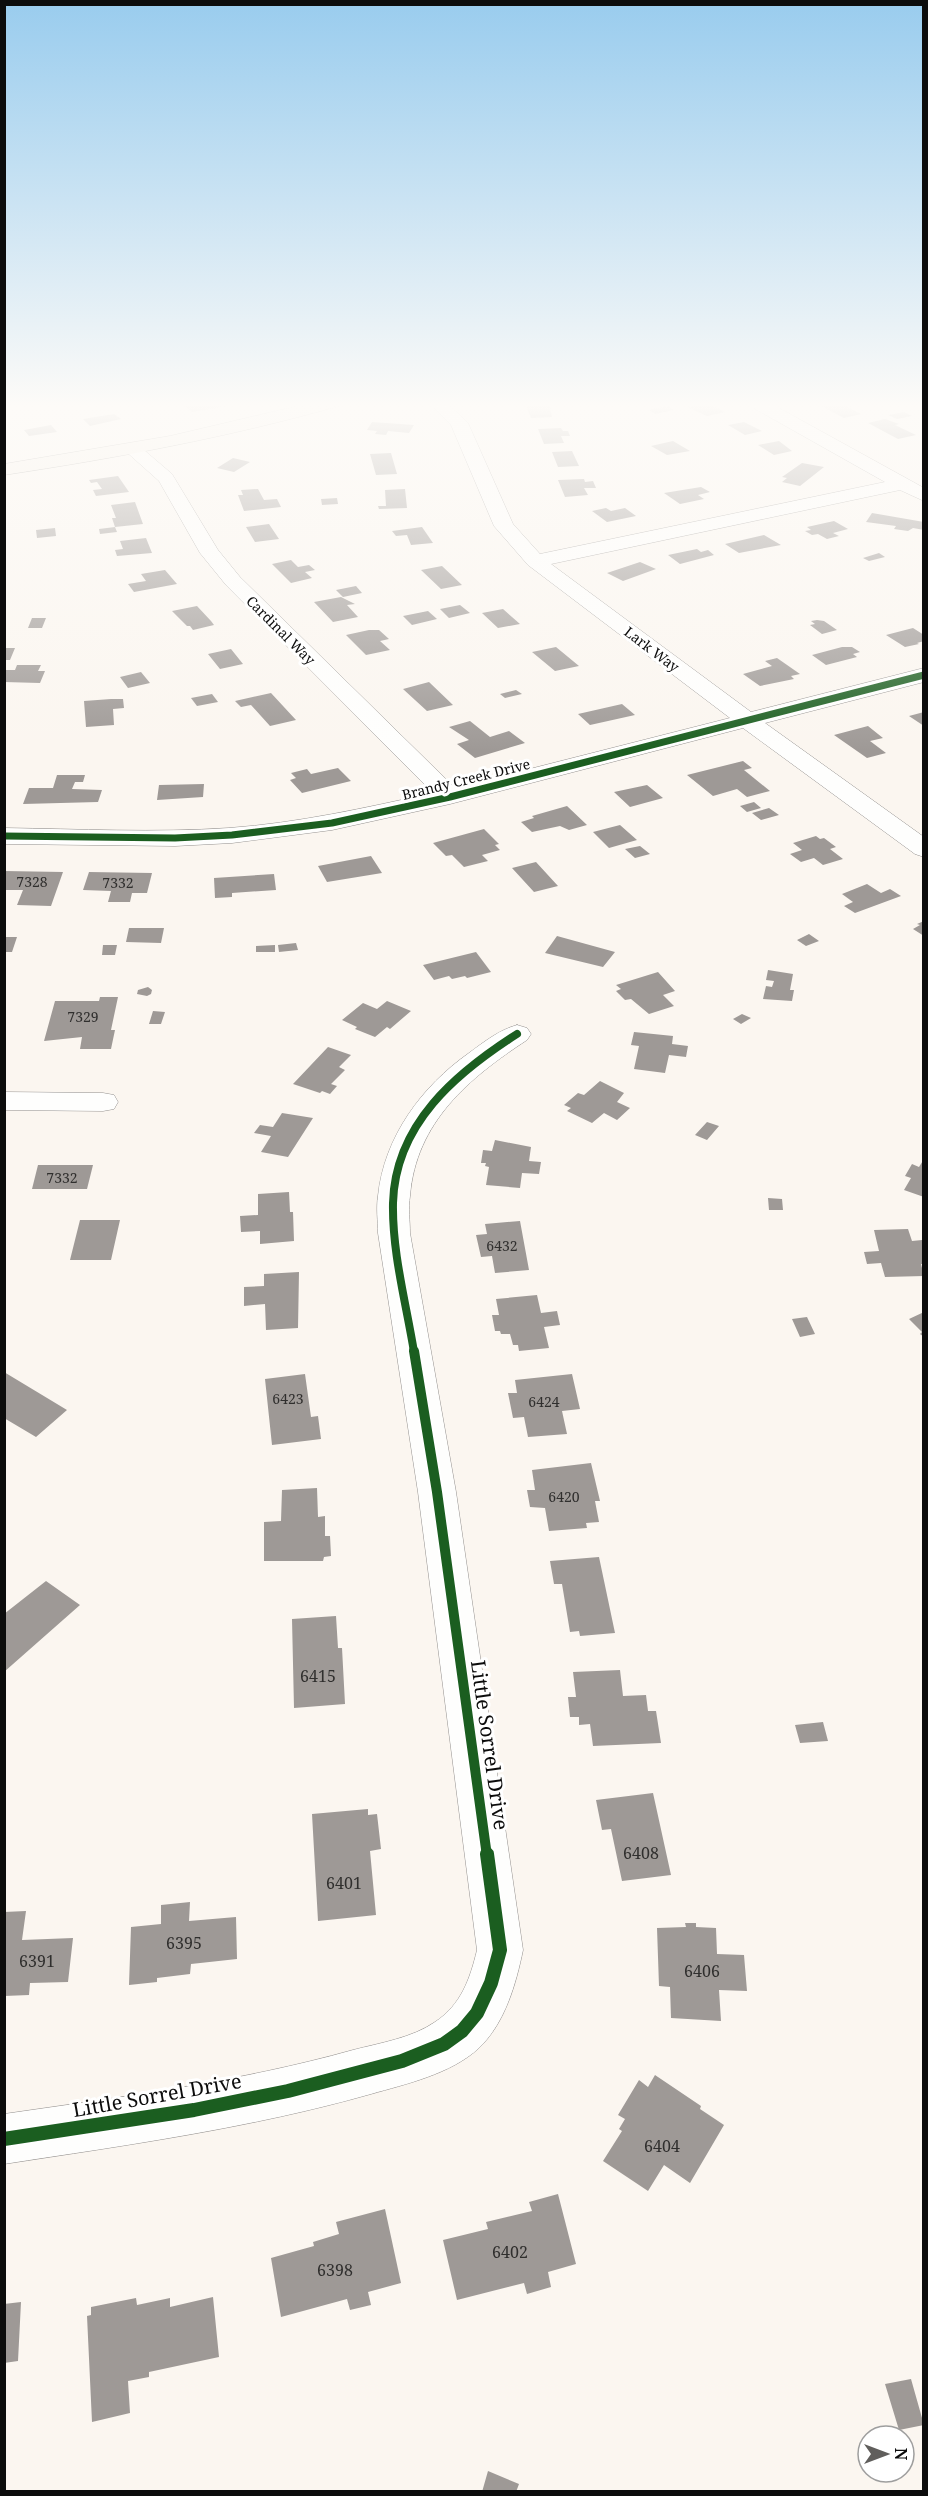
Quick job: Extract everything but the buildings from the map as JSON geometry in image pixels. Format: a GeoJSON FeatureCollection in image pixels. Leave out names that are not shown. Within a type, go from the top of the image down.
{"type":"FeatureCollection","features":[{"type":"Feature","properties":{"kind":"street","name":"Cardinal Way"},"geometry":{"type":"LineString","coordinates":[[190,518],[210,553],[233,581],[450,797]]}},
{"type":"Feature","properties":{"kind":"street","name":"Lark Way"},"geometry":{"type":"LineString","coordinates":[[501,518],[504,526],[535,561],[828,781],[924,849]]}},
{"type":"Feature","properties":{"kind":"street"},"geometry":{"type":"LineString","coordinates":[[535,561],[738,518]]}},
{"type":"Feature","properties":{"kind":"street","name":"Brandy Creek Drive"},"geometry":{"type":"LineString","coordinates":[[4,837],[175,838],[232,835],[332,823],[450,797],[924,675]]}},
{"type":"Feature","properties":{"kind":"street","name":"Little Sorrel Drive"},"geometry":{"type":"LineString","coordinates":[[4,2139],[197,2109],[346,2077],[433,2051],[462,2032],[479,2011],[492,1988],[500,1950],[437,1492],[394,1233],[393,1193],[399,1161],[412,1132],[429,1104],[452,1079],[479,1057],[517,1034]]}},
{"type":"Feature","properties":{"kind":"street"},"geometry":{"type":"LineString","coordinates":[[4,1101],[103,1102]]}},
{"type":"Feature","properties":{"kind":"cycle path"},"geometry":{"type":"LineString","coordinates":[[4,836],[175,838],[232,835],[332,823],[450,797],[924,675]]}},
{"type":"Feature","properties":{"kind":"cycle path"},"geometry":{"type":"LineString","coordinates":[[4,2139],[241,2101],[334,2080],[402,2061],[424,2054],[453,2038],[470,2022],[483,2003],[500,1950],[437,1492],[394,1233],[393,1202],[399,1165],[408,1140],[421,1118],[453,1080],[517,1034]]}}]}
